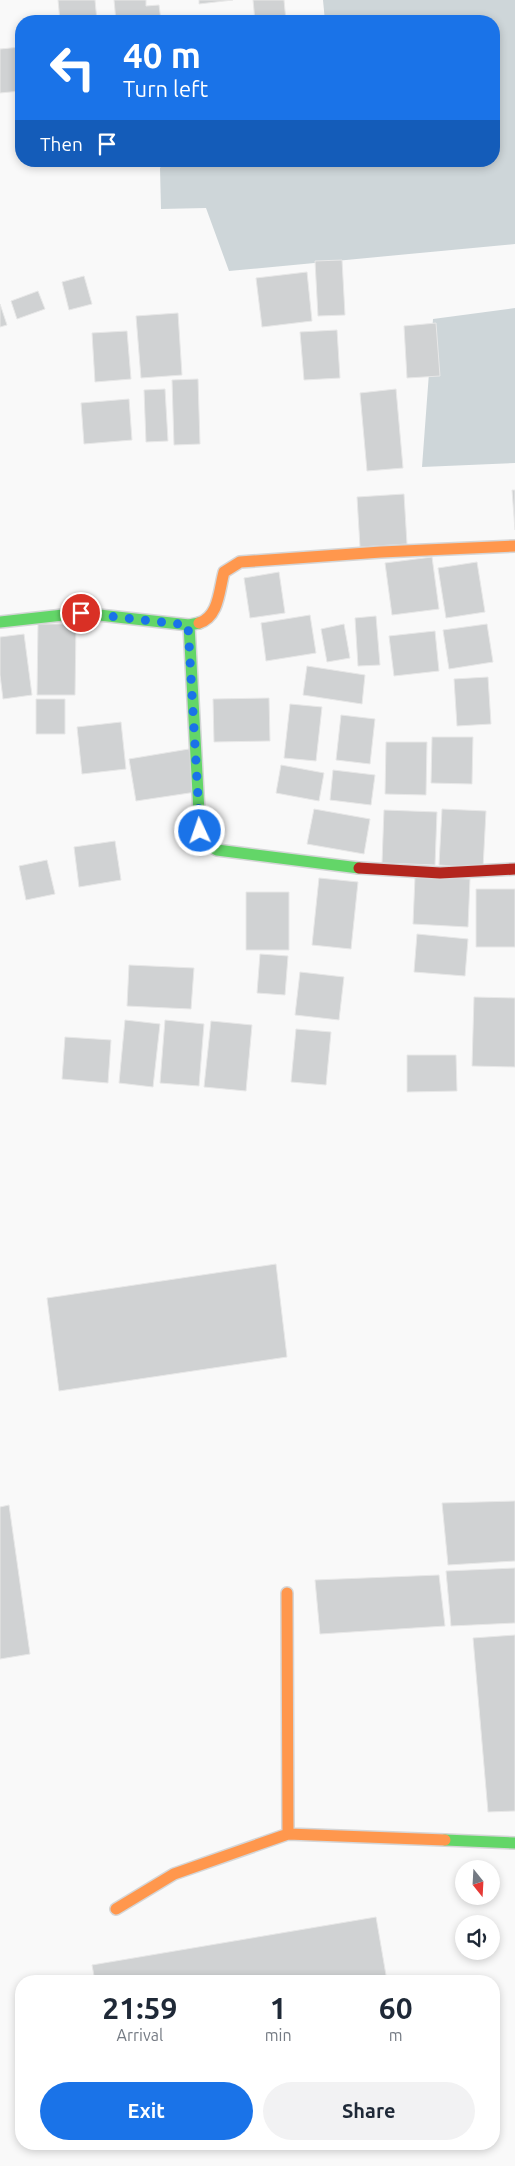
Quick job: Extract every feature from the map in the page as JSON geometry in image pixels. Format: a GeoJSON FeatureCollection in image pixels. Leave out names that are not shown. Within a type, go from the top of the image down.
{"type":"FeatureCollection","features":[{"type":"Feature","properties":{"kind":"street"},"geometry":{"type":"LineString","coordinates":[[0,622],[81,613],[188,625],[205,621],[214,613],[224,572],[240,562],[381,552],[515,546]]}},
{"type":"Feature","properties":{"kind":"street"},"geometry":{"type":"LineString","coordinates":[[188,625],[200,831],[205,843],[216,850],[379,871],[478,874],[515,869]]}},
{"type":"Feature","properties":{"kind":"street"},"geometry":{"type":"LineString","coordinates":[[287,1593],[288,1834]]}},
{"type":"Feature","properties":{"kind":"street"},"geometry":{"type":"LineString","coordinates":[[116,1909],[174,1874],[288,1834],[515,1843]]}},
{"type":"Feature","properties":{"kind":"shaded area"},"geometry":{"type":"Polygon","coordinates":[[[323,0],[515,0],[515,244],[229,271],[206,208],[161,209],[161,167],[500,167],[500,15],[324,15],[323,0]]]}},
{"type":"Feature","properties":{"kind":"shaded area"},"geometry":{"type":"Polygon","coordinates":[[[515,308],[515,463],[422,467],[433,319],[515,308]]]}},
{"type":"Feature","properties":{"kind":"building"},"geometry":{"type":"Polygon","coordinates":[[[58,0],[95,0],[96,15],[59,15],[58,0]]]}},
{"type":"Feature","properties":{"kind":"building"},"geometry":{"type":"Polygon","coordinates":[[[114,0],[146,0],[146,6],[159,5],[160,15],[115,15],[114,0]]]}},
{"type":"Feature","properties":{"kind":"building"},"geometry":{"type":"Polygon","coordinates":[[[199,0],[233,0],[199,4],[199,0]]]}},
{"type":"Feature","properties":{"kind":"building"},"geometry":{"type":"Polygon","coordinates":[[[253,0],[284,0],[285,15],[254,15],[253,0]]]}},
{"type":"Feature","properties":{"kind":"building"},"geometry":{"type":"Polygon","coordinates":[[[15,48],[15,92],[0,93],[0,49],[15,48]]]}},
{"type":"Feature","properties":{"kind":"building"},"geometry":{"type":"Polygon","coordinates":[[[342,260],[345,315],[318,316],[315,261],[342,260]]]}},
{"type":"Feature","properties":{"kind":"building"},"geometry":{"type":"Polygon","coordinates":[[[307,272],[312,321],[262,327],[256,278],[307,272]]]}},
{"type":"Feature","properties":{"kind":"building"},"geometry":{"type":"Polygon","coordinates":[[[84,276],[92,304],[69,310],[62,282],[84,276]]]}},
{"type":"Feature","properties":{"kind":"building"},"geometry":{"type":"Polygon","coordinates":[[[38,291],[45,309],[17,319],[11,301],[38,291]]]}},
{"type":"Feature","properties":{"kind":"building"},"geometry":{"type":"Polygon","coordinates":[[[0,304],[7,325],[0,327],[0,304]]]}},
{"type":"Feature","properties":{"kind":"building"},"geometry":{"type":"Polygon","coordinates":[[[178,313],[182,375],[141,378],[136,316],[178,313]]]}},
{"type":"Feature","properties":{"kind":"building"},"geometry":{"type":"Polygon","coordinates":[[[436,323],[440,376],[407,378],[404,326],[436,323]]]}},
{"type":"Feature","properties":{"kind":"building"},"geometry":{"type":"Polygon","coordinates":[[[337,330],[340,378],[304,380],[300,332],[337,330]]]}},
{"type":"Feature","properties":{"kind":"building"},"geometry":{"type":"Polygon","coordinates":[[[127,331],[131,379],[95,382],[92,333],[127,331]]]}},
{"type":"Feature","properties":{"kind":"building"},"geometry":{"type":"Polygon","coordinates":[[[198,379],[200,444],[174,445],[172,380],[198,379]]]}},
{"type":"Feature","properties":{"kind":"building"},"geometry":{"type":"Polygon","coordinates":[[[165,389],[168,441],[146,442],[144,390],[165,389]]]}},
{"type":"Feature","properties":{"kind":"building"},"geometry":{"type":"Polygon","coordinates":[[[396,389],[403,468],[367,471],[360,393],[396,389]]]}},
{"type":"Feature","properties":{"kind":"building"},"geometry":{"type":"Polygon","coordinates":[[[129,399],[132,440],[84,444],[81,403],[129,399]]]}},
{"type":"Feature","properties":{"kind":"building"},"geometry":{"type":"Polygon","coordinates":[[[512,490],[515,490],[515,530],[512,490]]]}},
{"type":"Feature","properties":{"kind":"building"},"geometry":{"type":"Polygon","coordinates":[[[404,494],[407,544],[360,547],[357,497],[404,494]]]}},
{"type":"Feature","properties":{"kind":"building"},"geometry":{"type":"Polygon","coordinates":[[[432,557],[439,609],[392,615],[385,563],[432,557]]]}},
{"type":"Feature","properties":{"kind":"building"},"geometry":{"type":"Polygon","coordinates":[[[477,562],[485,612],[446,618],[438,568],[477,562]]]}},
{"type":"Feature","properties":{"kind":"building"},"geometry":{"type":"Polygon","coordinates":[[[279,572],[285,613],[250,618],[244,578],[279,572]]]}},
{"type":"Feature","properties":{"kind":"building"},"geometry":{"type":"Polygon","coordinates":[[[310,615],[316,653],[266,661],[261,623],[310,615]]]}},
{"type":"Feature","properties":{"kind":"building"},"geometry":{"type":"Polygon","coordinates":[[[376,616],[380,665],[358,666],[355,618],[376,616]]]}},
{"type":"Feature","properties":{"kind":"building"},"geometry":{"type":"Polygon","coordinates":[[[38,624],[76,624],[75,695],[37,695],[38,624]]]}},
{"type":"Feature","properties":{"kind":"building"},"geometry":{"type":"Polygon","coordinates":[[[344,624],[350,658],[327,662],[321,629],[344,624]]]}},
{"type":"Feature","properties":{"kind":"building"},"geometry":{"type":"Polygon","coordinates":[[[487,624],[493,662],[449,669],[443,630],[487,624]]]}},
{"type":"Feature","properties":{"kind":"building"},"geometry":{"type":"Polygon","coordinates":[[[435,631],[439,671],[394,676],[389,636],[435,631]]]}},
{"type":"Feature","properties":{"kind":"building"},"geometry":{"type":"Polygon","coordinates":[[[24,634],[32,695],[3,699],[0,675],[0,637],[24,634]]]}},
{"type":"Feature","properties":{"kind":"building"},"geometry":{"type":"Polygon","coordinates":[[[307,666],[365,675],[362,704],[303,695],[307,666]]]}},
{"type":"Feature","properties":{"kind":"building"},"geometry":{"type":"Polygon","coordinates":[[[488,677],[491,724],[457,726],[454,679],[488,677]]]}},
{"type":"Feature","properties":{"kind":"building"},"geometry":{"type":"Polygon","coordinates":[[[269,698],[270,741],[214,742],[213,699],[269,698]]]}},
{"type":"Feature","properties":{"kind":"building"},"geometry":{"type":"Polygon","coordinates":[[[36,699],[65,699],[65,734],[36,734],[36,699]]]}},
{"type":"Feature","properties":{"kind":"building"},"geometry":{"type":"Polygon","coordinates":[[[290,704],[322,707],[316,761],[284,758],[290,704]]]}},
{"type":"Feature","properties":{"kind":"building"},"geometry":{"type":"Polygon","coordinates":[[[341,715],[375,719],[370,764],[336,760],[341,715]]]}},
{"type":"Feature","properties":{"kind":"building"},"geometry":{"type":"Polygon","coordinates":[[[121,722],[126,769],[82,774],[77,727],[121,722]]]}},
{"type":"Feature","properties":{"kind":"building"},"geometry":{"type":"Polygon","coordinates":[[[432,737],[473,737],[472,784],[431,783],[432,737]]]}},
{"type":"Feature","properties":{"kind":"building"},"geometry":{"type":"Polygon","coordinates":[[[386,742],[427,742],[426,795],[385,794],[386,742]]]}},
{"type":"Feature","properties":{"kind":"building"},"geometry":{"type":"Polygon","coordinates":[[[189,749],[196,792],[136,801],[129,759],[189,749]]]}},
{"type":"Feature","properties":{"kind":"building"},"geometry":{"type":"Polygon","coordinates":[[[281,765],[324,773],[319,801],[276,793],[281,765]]]}},
{"type":"Feature","properties":{"kind":"building"},"geometry":{"type":"Polygon","coordinates":[[[333,770],[375,775],[371,805],[330,800],[333,770]]]}},
{"type":"Feature","properties":{"kind":"building"},"geometry":{"type":"Polygon","coordinates":[[[314,809],[370,819],[364,854],[307,844],[314,809]]]}},
{"type":"Feature","properties":{"kind":"building"},"geometry":{"type":"Polygon","coordinates":[[[442,809],[486,811],[483,868],[439,865],[442,809]]]}},
{"type":"Feature","properties":{"kind":"building"},"geometry":{"type":"Polygon","coordinates":[[[384,810],[437,812],[435,865],[382,863],[384,810]]]}},
{"type":"Feature","properties":{"kind":"building"},"geometry":{"type":"Polygon","coordinates":[[[115,841],[121,880],[79,887],[74,847],[115,841]]]}},
{"type":"Feature","properties":{"kind":"building"},"geometry":{"type":"Polygon","coordinates":[[[47,860],[55,894],[26,900],[19,866],[47,860]]]}},
{"type":"Feature","properties":{"kind":"building"},"geometry":{"type":"Polygon","coordinates":[[[415,877],[470,879],[468,927],[413,924],[415,877]]]}},
{"type":"Feature","properties":{"kind":"building"},"geometry":{"type":"Polygon","coordinates":[[[319,878],[358,882],[351,949],[312,945],[319,878]]]}},
{"type":"Feature","properties":{"kind":"building"},"geometry":{"type":"Polygon","coordinates":[[[476,889],[515,889],[515,947],[476,947],[476,889]]]}},
{"type":"Feature","properties":{"kind":"building"},"geometry":{"type":"Polygon","coordinates":[[[246,892],[289,892],[289,950],[246,950],[246,892]]]}},
{"type":"Feature","properties":{"kind":"building"},"geometry":{"type":"Polygon","coordinates":[[[417,934],[468,939],[465,976],[414,972],[417,934]]]}},
{"type":"Feature","properties":{"kind":"building"},"geometry":{"type":"Polygon","coordinates":[[[260,954],[288,956],[285,995],[257,993],[260,954]]]}},
{"type":"Feature","properties":{"kind":"building"},"geometry":{"type":"Polygon","coordinates":[[[129,965],[194,968],[191,1009],[127,1006],[129,965]]]}},
{"type":"Feature","properties":{"kind":"building"},"geometry":{"type":"Polygon","coordinates":[[[300,972],[344,977],[339,1020],[295,1015],[300,972]]]}},
{"type":"Feature","properties":{"kind":"building"},"geometry":{"type":"Polygon","coordinates":[[[474,997],[515,998],[515,1067],[472,1066],[474,997]]]}},
{"type":"Feature","properties":{"kind":"building"},"geometry":{"type":"Polygon","coordinates":[[[125,1020],[160,1024],[153,1087],[119,1083],[125,1020]]]}},
{"type":"Feature","properties":{"kind":"building"},"geometry":{"type":"Polygon","coordinates":[[[165,1020],[204,1024],[199,1086],[160,1083],[165,1020]]]}},
{"type":"Feature","properties":{"kind":"building"},"geometry":{"type":"Polygon","coordinates":[[[211,1021],[252,1025],[246,1091],[204,1087],[211,1021]]]}},
{"type":"Feature","properties":{"kind":"building"},"geometry":{"type":"Polygon","coordinates":[[[296,1029],[331,1032],[326,1085],[291,1082],[296,1029]]]}},
{"type":"Feature","properties":{"kind":"building"},"geometry":{"type":"Polygon","coordinates":[[[65,1037],[111,1040],[108,1083],[62,1079],[65,1037]]]}},
{"type":"Feature","properties":{"kind":"building"},"geometry":{"type":"Polygon","coordinates":[[[407,1055],[456,1055],[457,1091],[407,1092],[407,1055]]]}},
{"type":"Feature","properties":{"kind":"building"},"geometry":{"type":"Polygon","coordinates":[[[276,1264],[287,1357],[59,1391],[47,1298],[276,1264]]]}},
{"type":"Feature","properties":{"kind":"building"},"geometry":{"type":"Polygon","coordinates":[[[515,1501],[515,1561],[448,1565],[442,1503],[515,1501]]]}},
{"type":"Feature","properties":{"kind":"building"},"geometry":{"type":"Polygon","coordinates":[[[9,1505],[30,1654],[0,1659],[0,1507],[9,1505]]]}},
{"type":"Feature","properties":{"kind":"building"},"geometry":{"type":"Polygon","coordinates":[[[515,1568],[515,1623],[451,1626],[446,1571],[515,1568]]]}},
{"type":"Feature","properties":{"kind":"building"},"geometry":{"type":"Polygon","coordinates":[[[439,1575],[445,1626],[320,1634],[315,1580],[439,1575]]]}},
{"type":"Feature","properties":{"kind":"building"},"geometry":{"type":"Polygon","coordinates":[[[515,1635],[515,1811],[488,1812],[473,1638],[515,1635]]]}},
{"type":"Feature","properties":{"kind":"building"},"geometry":{"type":"Polygon","coordinates":[[[376,1917],[386,1975],[94,1975],[92,1965],[376,1917]]]}},
{"type":"Feature","properties":{"kind":"traffic: fast"},"geometry":{"type":"LineString","coordinates":[[0,622],[81,613],[189,625],[199,623]]}},
{"type":"Feature","properties":{"kind":"traffic: fast"},"geometry":{"type":"LineString","coordinates":[[189,625],[200,831],[205,843],[217,850],[359,868]]}},
{"type":"Feature","properties":{"kind":"traffic: fast"},"geometry":{"type":"LineString","coordinates":[[445,1840],[515,1843]]}},
{"type":"Feature","properties":{"kind":"traffic: slow"},"geometry":{"type":"LineString","coordinates":[[199,623],[206,620],[214,609],[224,572],[240,562],[381,552],[515,546]]}},
{"type":"Feature","properties":{"kind":"traffic: slow"},"geometry":{"type":"LineString","coordinates":[[287,1593],[288,1834]]}},
{"type":"Feature","properties":{"kind":"traffic: slow"},"geometry":{"type":"LineString","coordinates":[[116,1909],[174,1874],[288,1834],[445,1840]]}},
{"type":"Feature","properties":{"kind":"traffic: jam"},"geometry":{"type":"LineString","coordinates":[[359,868],[440,873],[515,869]]}},
{"type":"Feature","properties":{"kind":"route"},"geometry":{"type":"LineString","coordinates":[[81,613],[188,625],[200,831]]}}]}
